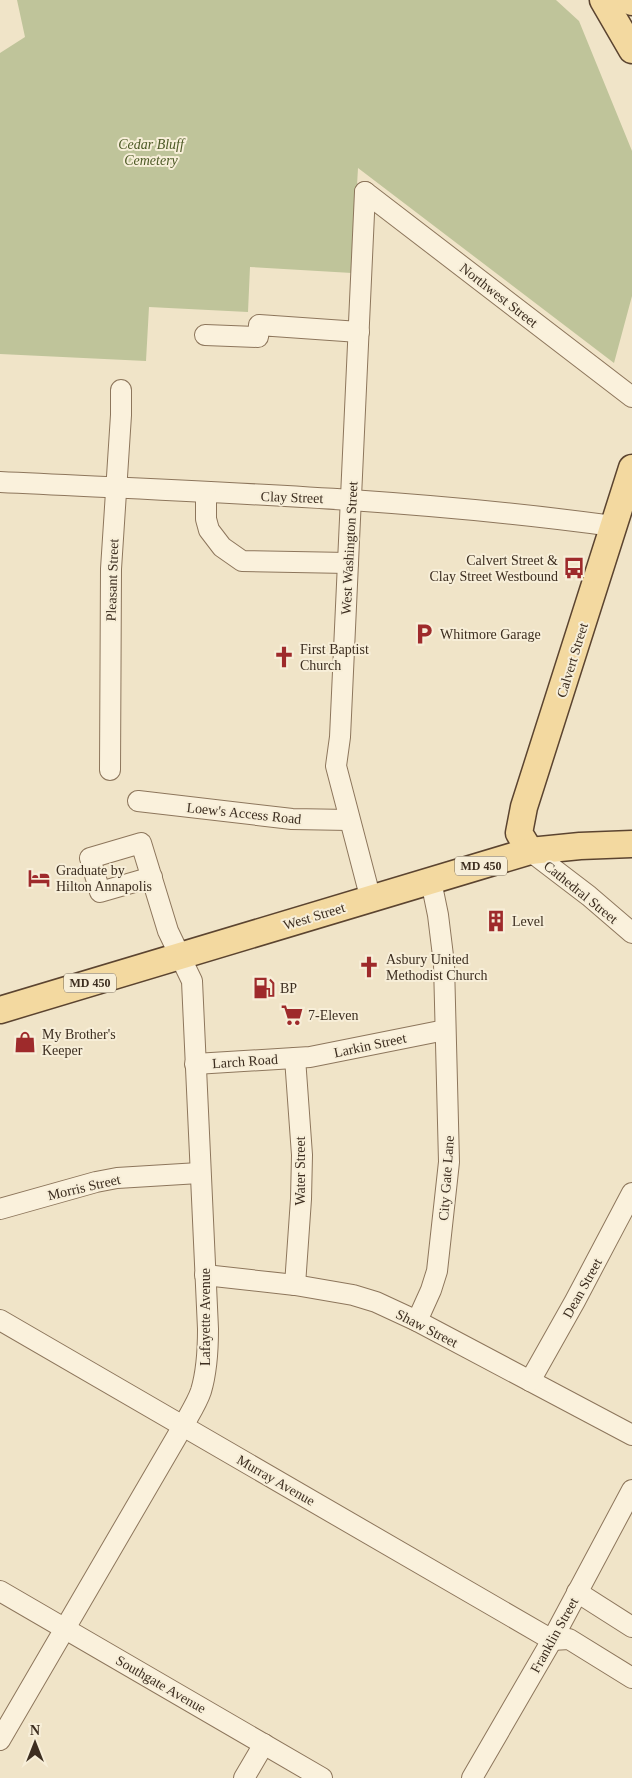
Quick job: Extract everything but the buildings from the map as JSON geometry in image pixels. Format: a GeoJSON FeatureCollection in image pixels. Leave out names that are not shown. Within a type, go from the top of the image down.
{"type":"FeatureCollection","features":[{"type":"Feature","properties":{"kind":"main road"},"geometry":{"type":"LineString","coordinates":[[603,0],[632,50]]}},
{"type":"Feature","properties":{"kind":"main road","name":"Calvert Street"},"geometry":{"type":"LineString","coordinates":[[530,851],[519,833],[522,816],[632,468]]}},
{"type":"Feature","properties":{"kind":"main road","name":"West Street"},"geometry":{"type":"LineString","coordinates":[[0,1010],[530,851],[580,846],[632,844]]}},
{"type":"Feature","properties":{"kind":"street","name":"West Washington Street"},"geometry":{"type":"LineString","coordinates":[[365,192],[340,737],[336,766],[371,900]]}},
{"type":"Feature","properties":{"kind":"street","name":"Northwest Street"},"geometry":{"type":"LineString","coordinates":[[365,192],[632,397]]}},
{"type":"Feature","properties":{"kind":"street"},"geometry":{"type":"LineString","coordinates":[[205,334],[258,337],[259,326],[359,332]]}},
{"type":"Feature","properties":{"kind":"street","name":"Pleasant Street"},"geometry":{"type":"LineString","coordinates":[[110,770],[111,569],[121,390]]}},
{"type":"Feature","properties":{"kind":"street","name":"Clay Street"},"geometry":{"type":"LineString","coordinates":[[0,482],[351,500],[568,520],[613,526]]}},
{"type":"Feature","properties":{"kind":"street"},"geometry":{"type":"LineString","coordinates":[[206,493],[206,519],[209,530],[222,547],[242,561],[348,564]]}},
{"type":"Feature","properties":{"kind":"street","name":"Loew's Access Road"},"geometry":{"type":"LineString","coordinates":[[138,801],[292,819],[349,820]]}},
{"type":"Feature","properties":{"kind":"street","name":"Cathedral Street"},"geometry":{"type":"LineString","coordinates":[[530,851],[589,896],[632,933]]}},
{"type":"Feature","properties":{"kind":"street","name":"Lafayette Avenue"},"geometry":{"type":"LineString","coordinates":[[0,1740],[183,1426],[201,1392],[205,1372],[208,1353],[208,1329],[199,1173],[192,981],[168,931],[152,877]]}},
{"type":"Feature","properties":{"kind":"street","name":"City Gate Lane"},"geometry":{"type":"LineString","coordinates":[[417,1321],[432,1290],[437,1271],[450,1143],[444,964],[438,915],[431,881]]}},
{"type":"Feature","properties":{"kind":"street","name":"Larkin Street"},"geometry":{"type":"LineString","coordinates":[[295,1058],[323,1055],[445,1030]]}},
{"type":"Feature","properties":{"kind":"street","name":"Larch Road"},"geometry":{"type":"LineString","coordinates":[[195,1064],[295,1058]]}},
{"type":"Feature","properties":{"kind":"street","name":"Water Street"},"geometry":{"type":"LineString","coordinates":[[295,1058],[302,1155],[295,1285]]}},
{"type":"Feature","properties":{"kind":"street","name":"Morris Street"},"geometry":{"type":"LineString","coordinates":[[0,1209],[96,1182],[117,1178],[199,1173]]}},
{"type":"Feature","properties":{"kind":"street","name":"Dean Street"},"geometry":{"type":"LineString","coordinates":[[530,1381],[632,1193]]}},
{"type":"Feature","properties":{"kind":"street","name":"Shaw Street"},"geometry":{"type":"LineString","coordinates":[[205,1275],[295,1285],[353,1295],[376,1302],[417,1321],[632,1435]]}},
{"type":"Feature","properties":{"kind":"street","name":"Murray Avenue"},"geometry":{"type":"LineString","coordinates":[[0,1320],[552,1640]]}},
{"type":"Feature","properties":{"kind":"street","name":"Franklin Street"},"geometry":{"type":"LineString","coordinates":[[472,1778],[552,1640],[632,1490]]}},
{"type":"Feature","properties":{"kind":"street","name":"Southgate Avenue"},"geometry":{"type":"LineString","coordinates":[[0,1591],[322,1778]]}},
{"type":"Feature","properties":{"kind":"street"},"geometry":{"type":"LineString","coordinates":[[577,1592],[632,1628]]}},
{"type":"Feature","properties":{"kind":"street"},"geometry":{"type":"LineString","coordinates":[[552,1640],[569,1638],[632,1678]]}},
{"type":"Feature","properties":{"kind":"street"},"geometry":{"type":"LineString","coordinates":[[244,1778],[264,1744]]}},
{"type":"Feature","properties":{"kind":"green space","name":"Cedar Bluff Cemetery"},"geometry":{"type":"Polygon","coordinates":[[[17,0],[556,0],[579,21],[632,151],[632,296],[614,363],[358,168],[352,273],[250,267],[248,312],[149,307],[146,361],[0,354],[0,53],[25,37],[17,0]]]}},
{"type":"Feature","properties":{"kind":"place","name":"Calvert Street & Clay Street Westbound"},"geometry":{"type":"Point","coordinates":[574,568]}},
{"type":"Feature","properties":{"kind":"place","name":"Whitmore Garage"},"geometry":{"type":"Point","coordinates":[424,634]}},
{"type":"Feature","properties":{"kind":"place","name":"First Baptist Church"},"geometry":{"type":"Point","coordinates":[284,657]}},
{"type":"Feature","properties":{"kind":"place","name":"Graduate by Hilton Annapolis"},"geometry":{"type":"Point","coordinates":[39,878]}},
{"type":"Feature","properties":{"kind":"place","name":"Level"},"geometry":{"type":"Point","coordinates":[496,921]}},
{"type":"Feature","properties":{"kind":"place","name":"Asbury United Methodist Church"},"geometry":{"type":"Point","coordinates":[369,967]}},
{"type":"Feature","properties":{"kind":"place","name":"BP"},"geometry":{"type":"Point","coordinates":[264,988]}},
{"type":"Feature","properties":{"kind":"place","name":"7-Eleven"},"geometry":{"type":"Point","coordinates":[292,1015]}},
{"type":"Feature","properties":{"kind":"place","name":"My Brother's Keeper"},"geometry":{"type":"Point","coordinates":[25,1042]}}]}
